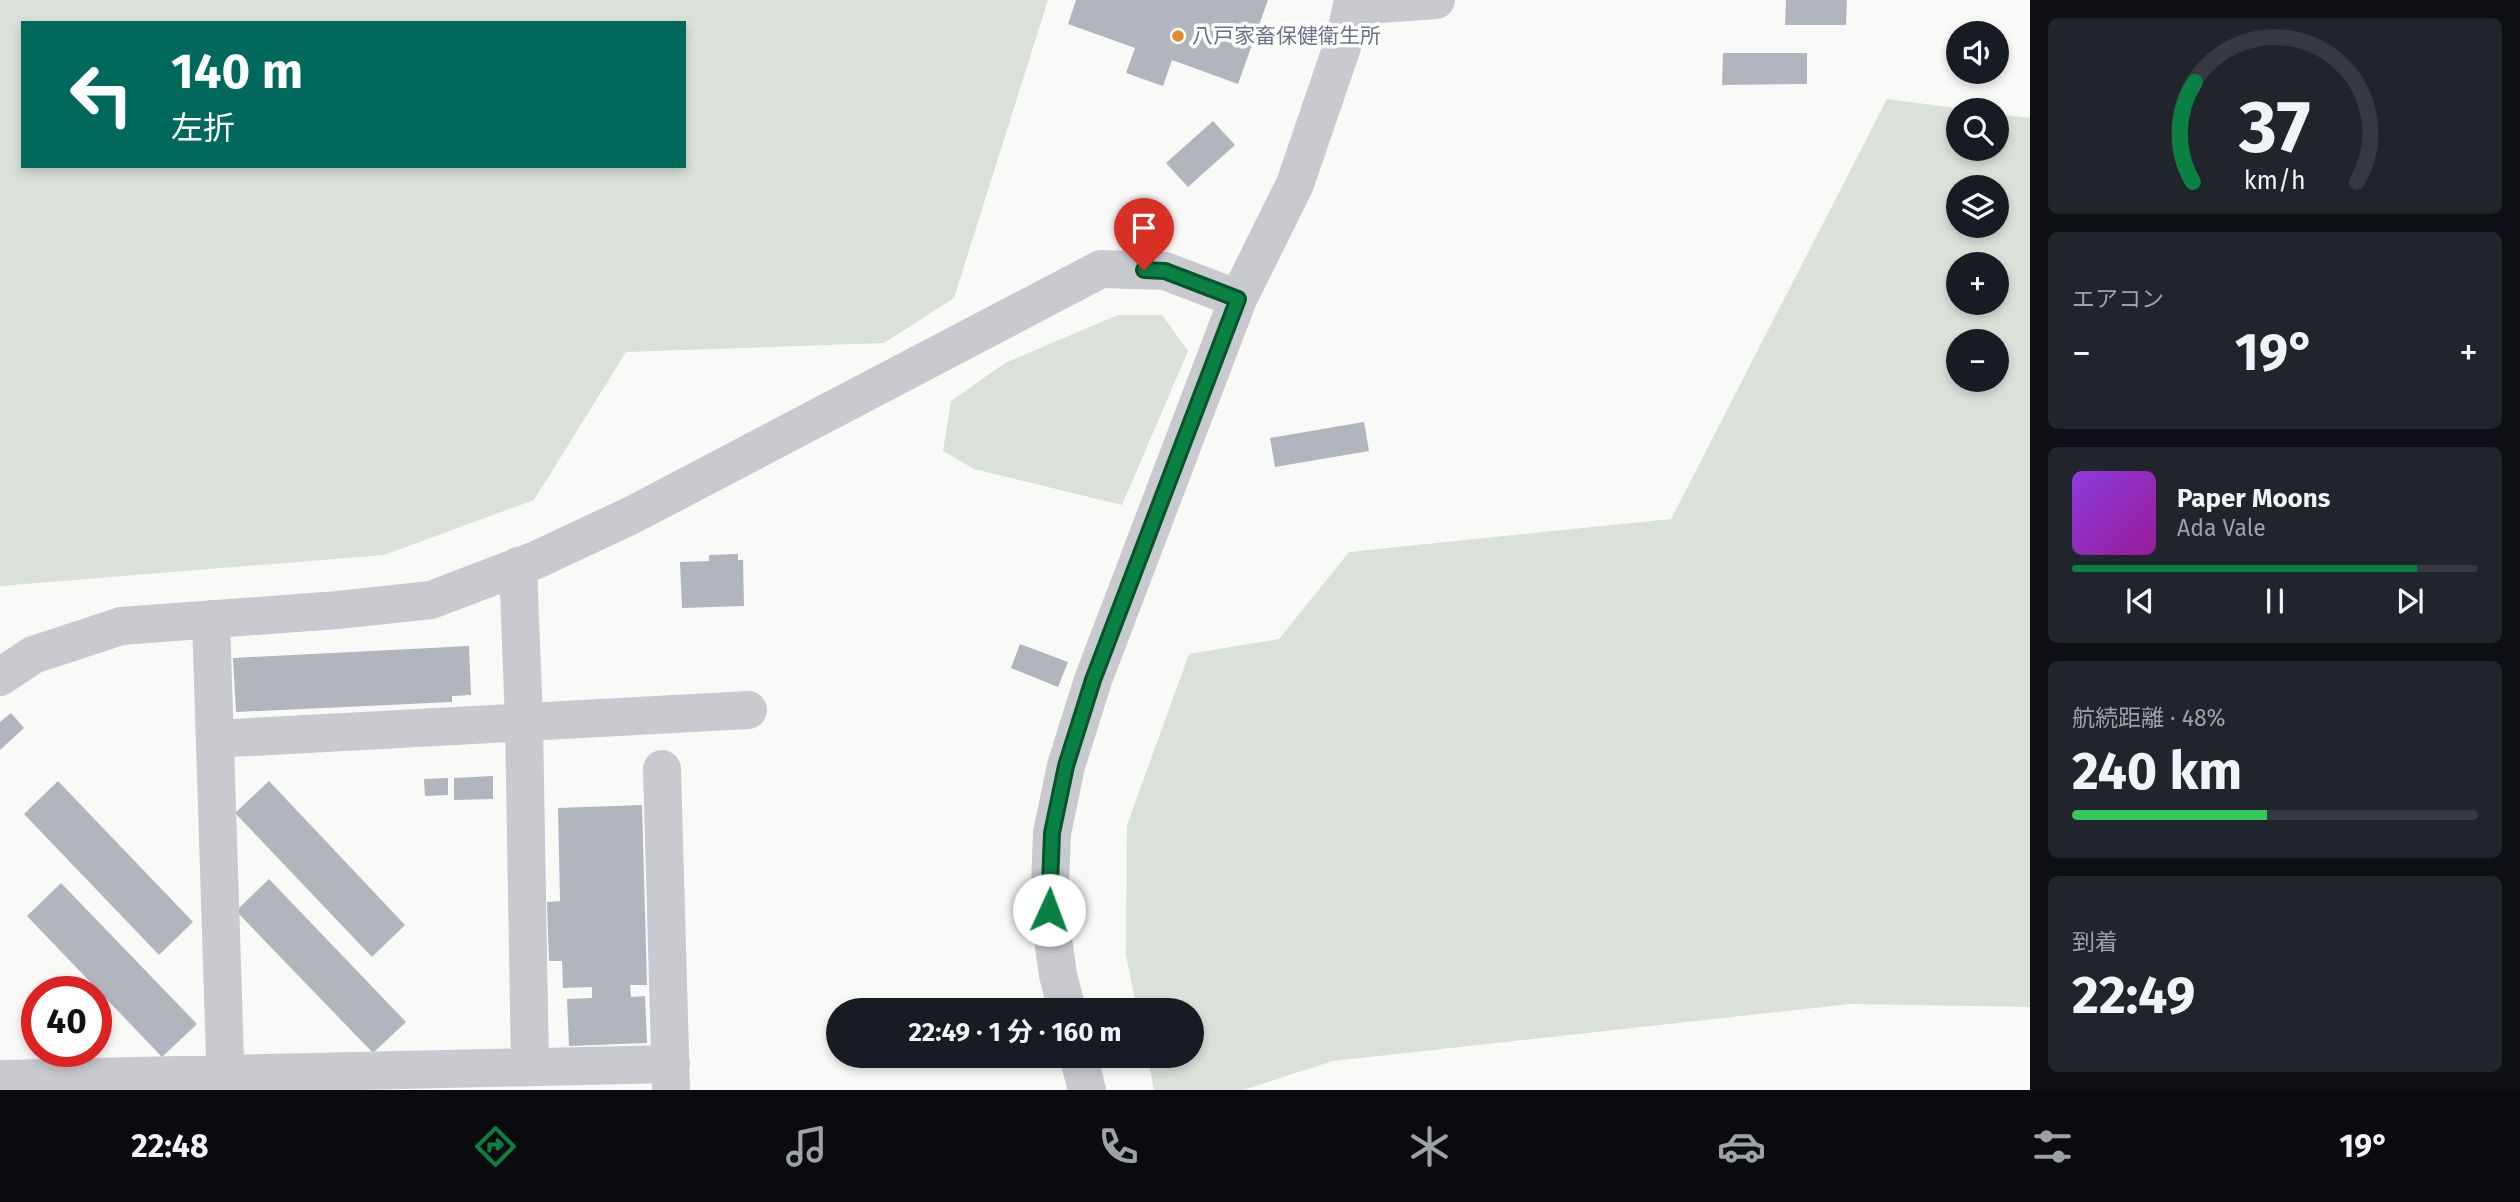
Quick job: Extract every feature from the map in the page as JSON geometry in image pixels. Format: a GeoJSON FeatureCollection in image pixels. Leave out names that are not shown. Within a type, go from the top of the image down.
{"type":"FeatureCollection","features":[{"type":"Feature","properties":{"kind":"street"},"geometry":{"type":"LineString","coordinates":[[1064,998],[1049,910],[1052,833],[1066,766],[1093,680],[1238,299],[1295,184],[1345,38],[1353,3],[1436,0]]}},
{"type":"Feature","properties":{"kind":"street"},"geometry":{"type":"LineString","coordinates":[[0,677],[33,655],[121,626],[338,610],[431,600],[518,566],[632,515],[1101,269],[1165,271],[1238,299]]}},
{"type":"Feature","properties":{"kind":"street"},"geometry":{"type":"LineString","coordinates":[[518,566],[524,722],[530,1067]]}},
{"type":"Feature","properties":{"kind":"street"},"geometry":{"type":"LineString","coordinates":[[211,619],[226,1082]]}},
{"type":"Feature","properties":{"kind":"street"},"geometry":{"type":"LineString","coordinates":[[215,739],[748,710]]}},
{"type":"Feature","properties":{"kind":"street"},"geometry":{"type":"LineString","coordinates":[[0,1079],[226,1082],[483,1079],[530,1067],[671,1077],[662,769]]}},
{"type":"Feature","properties":{"kind":"street"},"geometry":{"type":"LineString","coordinates":[[1082,1068],[1087,1090]]}},
{"type":"Feature","properties":{"kind":"shaded area"},"geometry":{"type":"Polygon","coordinates":[[[0,0],[1048,0],[954,298],[884,343],[626,352],[534,500],[384,555],[0,586],[0,0]]]}},
{"type":"Feature","properties":{"kind":"shaded area"},"geometry":{"type":"Polygon","coordinates":[[[1887,99],[1946,107],[1946,161],[2009,161],[2009,115],[2030,118],[2030,1007],[1850,1004],[1333,1061],[1243,1090],[1154,1090],[1150,1068],[1204,1068],[1204,998],[1135,998],[1126,955],[1127,825],[1189,654],[1279,639],[1349,552],[1671,519],[1887,99]]]}},
{"type":"Feature","properties":{"kind":"shaded area"},"geometry":{"type":"Polygon","coordinates":[[[1118,315],[1162,315],[1188,351],[1122,505],[974,469],[943,451],[951,401],[1005,363],[1118,315]]]}},
{"type":"Feature","properties":{"kind":"building","name":"八戸家畜保健衛生所"},"geometry":{"type":"Polygon","coordinates":[[[1076,0],[1268,0],[1238,84],[1172,60],[1163,86],[1126,73],[1135,48],[1068,24],[1076,0]]]}},
{"type":"Feature","properties":{"kind":"building"},"geometry":{"type":"Polygon","coordinates":[[[1786,0],[1847,0],[1846,25],[1785,25],[1786,0]]]}},
{"type":"Feature","properties":{"kind":"building"},"geometry":{"type":"Polygon","coordinates":[[[1723,53],[1807,53],[1807,84],[1722,85],[1723,53]]]}},
{"type":"Feature","properties":{"kind":"building"},"geometry":{"type":"Polygon","coordinates":[[[1213,121],[1235,145],[1188,187],[1166,163],[1213,121]]]}},
{"type":"Feature","properties":{"kind":"building"},"geometry":{"type":"Polygon","coordinates":[[[1364,422],[1369,451],[1275,467],[1270,438],[1364,422]]]}},
{"type":"Feature","properties":{"kind":"building"},"geometry":{"type":"Polygon","coordinates":[[[738,554],[738,560],[743,560],[744,606],[682,608],[680,562],[709,561],[709,555],[738,554]]]}},
{"type":"Feature","properties":{"kind":"building"},"geometry":{"type":"Polygon","coordinates":[[[1020,644],[1068,662],[1058,687],[1011,668],[1020,644]]]}},
{"type":"Feature","properties":{"kind":"building"},"geometry":{"type":"Polygon","coordinates":[[[469,646],[471,695],[452,696],[452,702],[236,712],[233,658],[469,646]]]}},
{"type":"Feature","properties":{"kind":"building"},"geometry":{"type":"Polygon","coordinates":[[[11,713],[24,728],[0,750],[0,722],[11,713]]]}},
{"type":"Feature","properties":{"kind":"building"},"geometry":{"type":"Polygon","coordinates":[[[493,776],[493,799],[454,800],[454,778],[493,776]]]}},
{"type":"Feature","properties":{"kind":"building"},"geometry":{"type":"Polygon","coordinates":[[[448,778],[448,795],[425,796],[424,779],[448,778]]]}},
{"type":"Feature","properties":{"kind":"building"},"geometry":{"type":"Polygon","coordinates":[[[58,781],[193,922],[159,955],[24,814],[58,781]]]}},
{"type":"Feature","properties":{"kind":"building"},"geometry":{"type":"Polygon","coordinates":[[[269,781],[405,925],[372,957],[235,813],[269,781]]]}},
{"type":"Feature","properties":{"kind":"building"},"geometry":{"type":"Polygon","coordinates":[[[642,805],[647,985],[630,985],[631,997],[645,996],[647,1043],[569,1046],[567,999],[592,998],[592,987],[563,988],[562,961],[549,961],[547,902],[560,901],[558,808],[642,805]]]}},
{"type":"Feature","properties":{"kind":"building"},"geometry":{"type":"Polygon","coordinates":[[[269,879],[406,1022],[373,1053],[236,911],[269,879]]]}},
{"type":"Feature","properties":{"kind":"building"},"geometry":{"type":"Polygon","coordinates":[[[61,883],[197,1024],[162,1057],[112,1005],[112,976],[84,976],[27,916],[61,883]]]}},
{"type":"Feature","properties":{"kind":"place","name":"八戸家畜保健衛生所"},"geometry":{"type":"Point","coordinates":[1178,36]}},
{"type":"Feature","properties":{"kind":"route"},"geometry":{"type":"LineString","coordinates":[[1049,910],[1052,833],[1066,766],[1093,680],[1238,299],[1165,271],[1144,270]]}}]}
